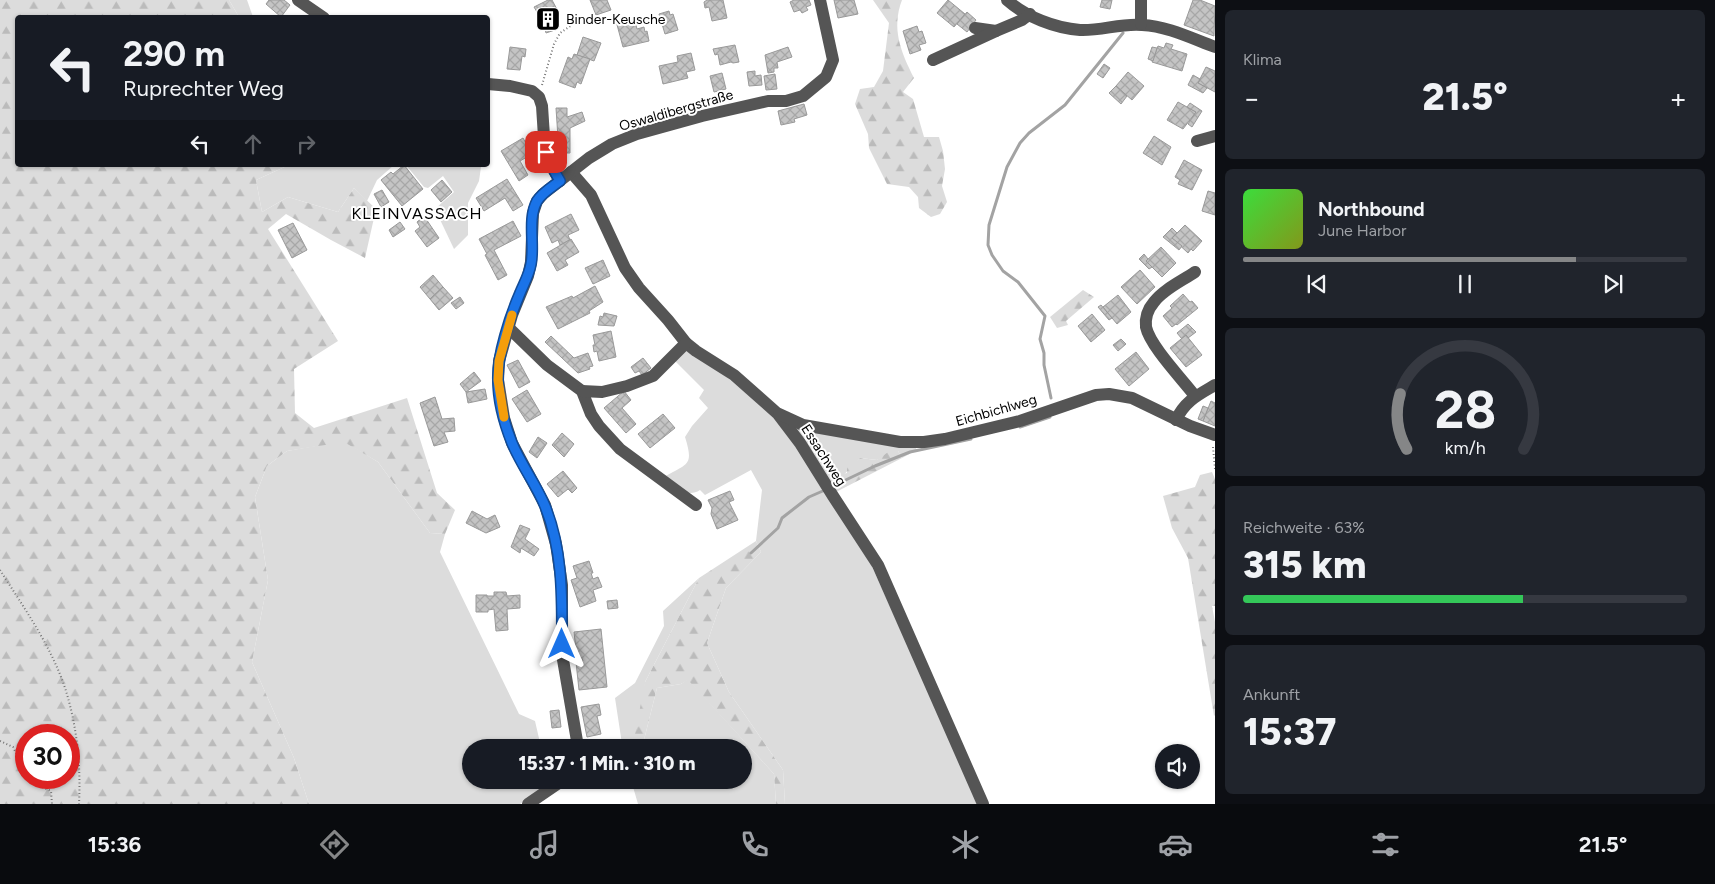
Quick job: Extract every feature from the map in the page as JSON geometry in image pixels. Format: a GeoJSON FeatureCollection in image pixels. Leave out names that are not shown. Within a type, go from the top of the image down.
{"type":"FeatureCollection","features":[{"type":"Feature","properties":{"kind":"street"},"geometry":{"type":"LineString","coordinates":[[298,0],[320,15]]}},
{"type":"Feature","properties":{"kind":"street","name":"Oswaldibergstraße"},"geometry":{"type":"LineString","coordinates":[[577,739],[562,654],[562,585],[556,544],[545,505],[512,443],[499,397],[499,361],[531,262],[533,213],[537,202],[543,194],[589,158],[612,144],[637,134],[702,116],[768,101],[786,101],[803,96],[826,77],[833,60],[820,0]]}},
{"type":"Feature","properties":{"kind":"street"},"geometry":{"type":"LineString","coordinates":[[1006,0],[1046,23],[1081,30],[1141,24],[1168,30],[1215,47]]}},
{"type":"Feature","properties":{"kind":"street"},"geometry":{"type":"LineString","coordinates":[[1141,0],[1141,24]]}},
{"type":"Feature","properties":{"kind":"street"},"geometry":{"type":"LineString","coordinates":[[933,60],[1022,20],[1030,14]]}},
{"type":"Feature","properties":{"kind":"street"},"geometry":{"type":"LineString","coordinates":[[975,28],[996,31]]}},
{"type":"Feature","properties":{"kind":"street"},"geometry":{"type":"LineString","coordinates":[[490,84],[510,86],[532,92],[539,97],[542,106],[546,152],[548,160],[560,181]]}},
{"type":"Feature","properties":{"kind":"street"},"geometry":{"type":"LineString","coordinates":[[1197,141],[1215,136]]}},
{"type":"Feature","properties":{"kind":"street","name":"Essachweg"},"geometry":{"type":"LineString","coordinates":[[572,172],[591,195],[625,268],[639,288],[686,343],[734,375],[778,414],[800,443],[878,565],[983,804]]}},
{"type":"Feature","properties":{"kind":"street"},"geometry":{"type":"LineString","coordinates":[[1195,272],[1155,300],[1148,309],[1146,328],[1155,346],[1195,396]]}},
{"type":"Feature","properties":{"kind":"street"},"geometry":{"type":"LineString","coordinates":[[509,328],[547,365],[582,391],[591,414],[620,449],[696,505]]}},
{"type":"Feature","properties":{"kind":"street"},"geometry":{"type":"LineString","coordinates":[[582,391],[602,392],[628,386],[653,376],[686,343]]}},
{"type":"Feature","properties":{"kind":"street"},"geometry":{"type":"LineString","coordinates":[[1176,420],[1182,408],[1195,396],[1215,385]]}},
{"type":"Feature","properties":{"kind":"street","name":"Eichbichlweg"},"geometry":{"type":"LineString","coordinates":[[778,414],[803,425],[900,442],[924,442],[945,439],[1020,421],[1096,395],[1109,394],[1132,398],[1176,420],[1214,435]]}},
{"type":"Feature","properties":{"kind":"street"},"geometry":{"type":"LineString","coordinates":[[528,804],[550,789]]}},
{"type":"Feature","properties":{"kind":"path"},"geometry":{"type":"LineString","coordinates":[[539,97],[554,44],[560,33],[572,25]]}},
{"type":"Feature","properties":{"kind":"path"},"geometry":{"type":"LineString","coordinates":[[1214,435],[1213,454],[1215,470]]}},
{"type":"Feature","properties":{"kind":"path"},"geometry":{"type":"LineString","coordinates":[[0,570],[40,636],[65,689],[76,731],[80,783],[79,804]]}},
{"type":"Feature","properties":{"kind":"path"},"geometry":{"type":"LineString","coordinates":[[0,741],[13,747],[15,751]]}},
{"type":"Feature","properties":{"kind":"path"},"geometry":{"type":"LineString","coordinates":[[47,789],[51,791],[52,804]]}},
{"type":"Feature","properties":{"kind":"green space"},"geometry":{"type":"Polygon","coordinates":[[[0,0],[229,0],[238,15],[15,15],[15,167],[285,167],[256,180],[262,212],[288,197],[338,212],[354,188],[376,209],[365,258],[286,214],[268,229],[338,341],[294,369],[295,413],[314,428],[407,398],[437,493],[455,510],[445,534],[430,533],[378,462],[344,442],[287,451],[267,466],[255,497],[268,580],[252,662],[294,758],[309,804],[0,804],[0,0]]]}},
{"type":"Feature","properties":{"kind":"green space"},"geometry":{"type":"Polygon","coordinates":[[[229,0],[247,0],[252,15],[238,15],[229,0]]]}},
{"type":"Feature","properties":{"kind":"green space"},"geometry":{"type":"Polygon","coordinates":[[[873,0],[902,0],[897,21],[899,40],[914,78],[903,92],[913,99],[924,137],[939,137],[943,151],[945,169],[942,186],[947,202],[940,214],[931,217],[919,208],[918,197],[909,187],[887,184],[869,148],[868,134],[855,104],[860,89],[874,87],[883,71],[889,23],[873,0]]]}},
{"type":"Feature","properties":{"kind":"green space"},"geometry":{"type":"Polygon","coordinates":[[[285,167],[392,167],[377,180],[367,201],[354,188],[338,212],[288,197],[262,212],[256,180],[285,167]]]}},
{"type":"Feature","properties":{"kind":"green space"},"geometry":{"type":"Polygon","coordinates":[[[408,167],[481,167],[479,181],[468,203],[468,235],[454,249],[435,209],[454,192],[443,176],[428,188],[424,187],[408,167]]]}},
{"type":"Feature","properties":{"kind":"green space"},"geometry":{"type":"Polygon","coordinates":[[[1083,290],[1094,297],[1066,321],[1068,325],[1057,328],[1050,317],[1083,290]]]}},
{"type":"Feature","properties":{"kind":"green space"},"geometry":{"type":"Polygon","coordinates":[[[685,350],[711,364],[770,413],[808,461],[865,551],[979,804],[785,804],[783,770],[729,692],[707,643],[726,588],[761,552],[756,541],[762,490],[751,470],[705,495],[700,490],[690,493],[681,490],[664,477],[687,463],[689,454],[685,437],[708,408],[699,398],[704,390],[674,360],[685,350]]]}},
{"type":"Feature","properties":{"kind":"green space"},"geometry":{"type":"Polygon","coordinates":[[[790,422],[915,447],[917,450],[902,458],[898,451],[877,460],[860,458],[832,487],[790,422]]]}},
{"type":"Feature","properties":{"kind":"green space"},"geometry":{"type":"Polygon","coordinates":[[[344,441],[378,462],[430,533],[445,534],[440,552],[519,714],[535,721],[539,739],[462,739],[462,789],[541,789],[520,804],[309,804],[294,758],[252,662],[268,580],[255,497],[267,466],[287,451],[344,441]]]}},
{"type":"Feature","properties":{"kind":"green space"},"geometry":{"type":"Polygon","coordinates":[[[891,450],[898,451],[902,458],[836,492],[832,487],[834,476],[847,473],[847,468],[860,458],[877,460],[891,450]]]}},
{"type":"Feature","properties":{"kind":"green space"},"geometry":{"type":"Polygon","coordinates":[[[1212,472],[1215,479],[1215,606],[1212,606],[1215,622],[1214,716],[1188,558],[1172,528],[1163,496],[1195,487],[1200,475],[1212,472]]]}},
{"type":"Feature","properties":{"kind":"green space"},"geometry":{"type":"Polygon","coordinates":[[[756,541],[761,552],[726,588],[707,643],[729,692],[783,770],[785,804],[776,804],[774,774],[752,750],[752,739],[742,739],[688,680],[681,684],[657,688],[644,739],[635,734],[645,682],[699,578],[756,541]]]}},
{"type":"Feature","properties":{"kind":"green space"},"geometry":{"type":"Polygon","coordinates":[[[699,578],[645,682],[644,739],[621,739],[615,698],[635,683],[664,626],[663,611],[699,578]]]}},
{"type":"Feature","properties":{"kind":"green space"},"geometry":{"type":"Polygon","coordinates":[[[688,679],[742,739],[644,739],[657,688],[681,684],[688,679]]]}},
{"type":"Feature","properties":{"kind":"green space"},"geometry":{"type":"Polygon","coordinates":[[[752,750],[774,774],[776,804],[638,804],[634,789],[752,789],[752,750]]]}},
{"type":"Feature","properties":{"kind":"building"},"geometry":{"type":"Polygon","coordinates":[[[269,0],[284,0],[290,5],[282,15],[279,15],[266,4],[269,0]]]}},
{"type":"Feature","properties":{"kind":"building","name":"Binder-Keusche"},"geometry":{"type":"Polygon","coordinates":[[[552,0],[559,13],[555,16],[558,29],[546,33],[543,22],[534,7],[552,0]]]}},
{"type":"Feature","properties":{"kind":"building"},"geometry":{"type":"Polygon","coordinates":[[[590,0],[607,0],[611,10],[596,15],[590,0]]]}},
{"type":"Feature","properties":{"kind":"building"},"geometry":{"type":"Polygon","coordinates":[[[707,0],[723,0],[727,18],[712,21],[709,7],[705,8],[704,2],[707,0]]]}},
{"type":"Feature","properties":{"kind":"building"},"geometry":{"type":"Polygon","coordinates":[[[794,0],[809,0],[811,5],[806,7],[808,10],[802,13],[800,10],[794,12],[790,2],[794,0]]]}},
{"type":"Feature","properties":{"kind":"building"},"geometry":{"type":"Polygon","coordinates":[[[834,0],[854,0],[858,14],[838,18],[834,0]]]}},
{"type":"Feature","properties":{"kind":"building"},"geometry":{"type":"Polygon","coordinates":[[[948,0],[965,14],[954,27],[937,13],[948,0]]]}},
{"type":"Feature","properties":{"kind":"building"},"geometry":{"type":"Polygon","coordinates":[[[1102,0],[1112,0],[1110,9],[1100,7],[1102,0]]]}},
{"type":"Feature","properties":{"kind":"building"},"geometry":{"type":"Polygon","coordinates":[[[1193,0],[1200,0],[1215,6],[1214,36],[1184,25],[1193,0]]]}},
{"type":"Feature","properties":{"kind":"building"},"geometry":{"type":"Polygon","coordinates":[[[669,11],[670,15],[673,14],[678,30],[665,34],[659,14],[669,11]]]}},
{"type":"Feature","properties":{"kind":"building"},"geometry":{"type":"Polygon","coordinates":[[[967,12],[976,20],[967,32],[957,24],[967,12]]]}},
{"type":"Feature","properties":{"kind":"building"},"geometry":{"type":"Polygon","coordinates":[[[634,17],[637,29],[644,27],[649,41],[623,47],[616,21],[634,17]]]}},
{"type":"Feature","properties":{"kind":"building"},"geometry":{"type":"Polygon","coordinates":[[[917,26],[919,32],[922,31],[926,43],[919,45],[921,50],[910,54],[903,31],[917,26]]]}},
{"type":"Feature","properties":{"kind":"building"},"geometry":{"type":"Polygon","coordinates":[[[583,37],[601,43],[594,61],[577,55],[583,37]]]}},
{"type":"Feature","properties":{"kind":"building"},"geometry":{"type":"Polygon","coordinates":[[[1166,43],[1173,45],[1171,49],[1187,54],[1182,71],[1152,62],[1158,46],[1164,48],[1166,43]]]}},
{"type":"Feature","properties":{"kind":"building"},"geometry":{"type":"Polygon","coordinates":[[[735,45],[739,62],[720,65],[718,54],[715,55],[713,49],[735,45]]]}},
{"type":"Feature","properties":{"kind":"building"},"geometry":{"type":"Polygon","coordinates":[[[510,47],[526,49],[525,57],[522,56],[520,70],[507,69],[510,47]]]}},
{"type":"Feature","properties":{"kind":"building"},"geometry":{"type":"Polygon","coordinates":[[[788,47],[792,57],[777,62],[778,68],[774,68],[774,72],[768,73],[765,55],[788,47]]]}},
{"type":"Feature","properties":{"kind":"building"},"geometry":{"type":"Polygon","coordinates":[[[1152,47],[1157,48],[1153,61],[1148,59],[1152,47]]]}},
{"type":"Feature","properties":{"kind":"building"},"geometry":{"type":"Polygon","coordinates":[[[691,53],[695,70],[686,72],[688,78],[663,84],[659,66],[678,62],[677,56],[691,53]]]}},
{"type":"Feature","properties":{"kind":"building"},"geometry":{"type":"Polygon","coordinates":[[[574,54],[590,59],[581,84],[577,82],[575,88],[559,82],[568,57],[572,59],[574,54]]]}},
{"type":"Feature","properties":{"kind":"building"},"geometry":{"type":"Polygon","coordinates":[[[1104,64],[1110,68],[1103,78],[1097,74],[1104,64]]]}},
{"type":"Feature","properties":{"kind":"building"},"geometry":{"type":"Polygon","coordinates":[[[1206,67],[1215,71],[1215,92],[1198,83],[1206,67]]]}},
{"type":"Feature","properties":{"kind":"building"},"geometry":{"type":"Polygon","coordinates":[[[755,71],[755,76],[761,75],[762,85],[749,86],[747,72],[755,71]]]}},
{"type":"Feature","properties":{"kind":"building"},"geometry":{"type":"Polygon","coordinates":[[[1128,72],[1144,86],[1132,100],[1116,86],[1128,72]]]}},
{"type":"Feature","properties":{"kind":"building"},"geometry":{"type":"Polygon","coordinates":[[[722,73],[726,89],[714,92],[710,76],[722,73]]]}},
{"type":"Feature","properties":{"kind":"building"},"geometry":{"type":"Polygon","coordinates":[[[775,74],[777,89],[766,90],[764,76],[775,74]]]}},
{"type":"Feature","properties":{"kind":"building"},"geometry":{"type":"Polygon","coordinates":[[[1193,75],[1200,79],[1198,83],[1207,88],[1203,93],[1188,85],[1193,75]]]}},
{"type":"Feature","properties":{"kind":"building"},"geometry":{"type":"Polygon","coordinates":[[[1116,86],[1127,96],[1121,104],[1109,93],[1116,86]]]}},
{"type":"Feature","properties":{"kind":"building"},"geometry":{"type":"Polygon","coordinates":[[[1178,102],[1196,112],[1183,129],[1167,120],[1178,102]]]}},
{"type":"Feature","properties":{"kind":"building"},"geometry":{"type":"Polygon","coordinates":[[[1190,103],[1202,111],[1192,127],[1188,124],[1196,112],[1187,107],[1190,103]]]}},
{"type":"Feature","properties":{"kind":"building"},"geometry":{"type":"Polygon","coordinates":[[[804,104],[807,115],[794,119],[795,122],[781,125],[778,111],[804,104]]]}},
{"type":"Feature","properties":{"kind":"building"},"geometry":{"type":"Polygon","coordinates":[[[556,108],[567,108],[567,117],[582,112],[585,121],[570,128],[570,153],[559,153],[556,108]]]}},
{"type":"Feature","properties":{"kind":"building"},"geometry":{"type":"Polygon","coordinates":[[[1154,136],[1171,147],[1162,165],[1143,153],[1154,136]]]}},
{"type":"Feature","properties":{"kind":"building"},"geometry":{"type":"Polygon","coordinates":[[[523,138],[532,154],[520,161],[528,175],[519,181],[501,151],[523,138]]]}},
{"type":"Feature","properties":{"kind":"building"},"geometry":{"type":"Polygon","coordinates":[[[1184,160],[1202,170],[1192,190],[1178,184],[1180,180],[1175,177],[1184,160]]]}},
{"type":"Feature","properties":{"kind":"building"},"geometry":{"type":"Polygon","coordinates":[[[402,167],[406,167],[423,189],[402,206],[381,180],[391,172],[393,174],[402,167]]]}},
{"type":"Feature","properties":{"kind":"building"},"geometry":{"type":"Polygon","coordinates":[[[507,179],[523,205],[513,211],[505,198],[484,211],[476,198],[507,179]]]}},
{"type":"Feature","properties":{"kind":"building"},"geometry":{"type":"Polygon","coordinates":[[[442,180],[452,192],[441,202],[431,190],[442,180]]]}},
{"type":"Feature","properties":{"kind":"building"},"geometry":{"type":"Polygon","coordinates":[[[382,190],[389,202],[381,207],[374,194],[382,190]]]}},
{"type":"Feature","properties":{"kind":"building"},"geometry":{"type":"Polygon","coordinates":[[[1208,191],[1215,193],[1215,215],[1202,211],[1208,191]]]}},
{"type":"Feature","properties":{"kind":"building"},"geometry":{"type":"Polygon","coordinates":[[[571,214],[579,230],[568,235],[570,240],[560,245],[558,240],[552,243],[545,227],[571,214]]]}},
{"type":"Feature","properties":{"kind":"building"},"geometry":{"type":"Polygon","coordinates":[[[424,216],[439,238],[427,247],[415,231],[420,227],[417,222],[424,216]]]}},
{"type":"Feature","properties":{"kind":"building"},"geometry":{"type":"Polygon","coordinates":[[[513,221],[521,236],[494,250],[507,275],[498,280],[479,239],[513,221]]]}},
{"type":"Feature","properties":{"kind":"building"},"geometry":{"type":"Polygon","coordinates":[[[400,222],[405,229],[393,237],[389,230],[400,222]]]}},
{"type":"Feature","properties":{"kind":"building"},"geometry":{"type":"Polygon","coordinates":[[[293,223],[307,250],[292,258],[278,230],[293,223]]]}},
{"type":"Feature","properties":{"kind":"building"},"geometry":{"type":"Polygon","coordinates":[[[1185,225],[1202,241],[1193,251],[1191,249],[1188,253],[1172,238],[1185,225]]]}},
{"type":"Feature","properties":{"kind":"building"},"geometry":{"type":"Polygon","coordinates":[[[1172,228],[1177,233],[1172,238],[1182,246],[1179,250],[1163,237],[1172,228]]]}},
{"type":"Feature","properties":{"kind":"building"},"geometry":{"type":"Polygon","coordinates":[[[571,239],[579,252],[565,260],[568,265],[557,271],[547,253],[571,239]]]}},
{"type":"Feature","properties":{"kind":"building"},"geometry":{"type":"Polygon","coordinates":[[[1161,247],[1176,263],[1162,277],[1146,261],[1161,247]]]}},
{"type":"Feature","properties":{"kind":"building"},"geometry":{"type":"Polygon","coordinates":[[[1144,254],[1148,259],[1146,261],[1152,267],[1149,269],[1139,259],[1144,254]]]}},
{"type":"Feature","properties":{"kind":"building"},"geometry":{"type":"Polygon","coordinates":[[[603,260],[610,276],[593,284],[585,268],[603,260]]]}},
{"type":"Feature","properties":{"kind":"building"},"geometry":{"type":"Polygon","coordinates":[[[1140,270],[1155,287],[1137,304],[1121,287],[1140,270]]]}},
{"type":"Feature","properties":{"kind":"building"},"geometry":{"type":"Polygon","coordinates":[[[433,275],[443,287],[430,299],[420,287],[433,275]]]}},
{"type":"Feature","properties":{"kind":"building"},"geometry":{"type":"Polygon","coordinates":[[[595,286],[603,302],[589,311],[590,313],[558,329],[546,307],[572,296],[573,298],[595,286]]]}},
{"type":"Feature","properties":{"kind":"building"},"geometry":{"type":"Polygon","coordinates":[[[443,287],[453,298],[439,310],[430,299],[443,287]]]}},
{"type":"Feature","properties":{"kind":"building"},"geometry":{"type":"Polygon","coordinates":[[[1183,294],[1198,308],[1172,327],[1163,316],[1172,308],[1170,306],[1183,294]]]}},
{"type":"Feature","properties":{"kind":"building"},"geometry":{"type":"Polygon","coordinates":[[[1118,295],[1131,312],[1117,324],[1103,307],[1118,295]]]}},
{"type":"Feature","properties":{"kind":"building"},"geometry":{"type":"Polygon","coordinates":[[[460,297],[464,303],[456,309],[451,303],[460,297]]]}},
{"type":"Feature","properties":{"kind":"building"},"geometry":{"type":"Polygon","coordinates":[[[1101,305],[1112,318],[1109,320],[1098,307],[1101,305]]]}},
{"type":"Feature","properties":{"kind":"building"},"geometry":{"type":"Polygon","coordinates":[[[604,313],[617,316],[614,326],[598,325],[600,316],[603,317],[604,313]]]}},
{"type":"Feature","properties":{"kind":"building"},"geometry":{"type":"Polygon","coordinates":[[[1092,314],[1105,330],[1091,342],[1078,326],[1092,314]]]}},
{"type":"Feature","properties":{"kind":"building"},"geometry":{"type":"Polygon","coordinates":[[[1188,324],[1196,332],[1188,338],[1186,335],[1182,339],[1177,333],[1188,324]]]}},
{"type":"Feature","properties":{"kind":"building"},"geometry":{"type":"Polygon","coordinates":[[[611,331],[616,357],[599,361],[597,351],[594,352],[593,335],[611,331]]]}},
{"type":"Feature","properties":{"kind":"building"},"geometry":{"type":"Polygon","coordinates":[[[1186,335],[1202,355],[1186,367],[1170,348],[1186,335]]]}},
{"type":"Feature","properties":{"kind":"building"},"geometry":{"type":"Polygon","coordinates":[[[551,336],[574,358],[588,353],[593,366],[578,373],[545,342],[551,336]]]}},
{"type":"Feature","properties":{"kind":"building"},"geometry":{"type":"Polygon","coordinates":[[[1121,339],[1126,344],[1118,351],[1113,345],[1121,339]]]}},
{"type":"Feature","properties":{"kind":"building"},"geometry":{"type":"Polygon","coordinates":[[[1136,352],[1149,369],[1129,386],[1115,369],[1136,352]]]}},
{"type":"Feature","properties":{"kind":"building"},"geometry":{"type":"Polygon","coordinates":[[[643,358],[651,368],[642,375],[639,371],[635,373],[631,367],[643,358]]]}},
{"type":"Feature","properties":{"kind":"building"},"geometry":{"type":"Polygon","coordinates":[[[518,360],[530,382],[519,388],[507,365],[518,360]]]}},
{"type":"Feature","properties":{"kind":"building"},"geometry":{"type":"Polygon","coordinates":[[[474,372],[481,381],[466,392],[460,384],[474,372]]]}},
{"type":"Feature","properties":{"kind":"building"},"geometry":{"type":"Polygon","coordinates":[[[485,389],[487,399],[468,403],[466,392],[485,389]]]}},
{"type":"Feature","properties":{"kind":"building"},"geometry":{"type":"Polygon","coordinates":[[[527,390],[541,414],[527,422],[512,399],[527,390]]]}},
{"type":"Feature","properties":{"kind":"building"},"geometry":{"type":"Polygon","coordinates":[[[624,391],[631,400],[622,408],[636,424],[626,433],[604,408],[624,391]]]}},
{"type":"Feature","properties":{"kind":"building"},"geometry":{"type":"Polygon","coordinates":[[[435,397],[442,419],[454,418],[455,431],[444,432],[448,442],[434,446],[420,403],[435,397]]]}},
{"type":"Feature","properties":{"kind":"building"},"geometry":{"type":"Polygon","coordinates":[[[1211,401],[1215,403],[1215,426],[1203,421],[1211,401]]]}},
{"type":"Feature","properties":{"kind":"building"},"geometry":{"type":"Polygon","coordinates":[[[1203,406],[1208,408],[1203,421],[1198,419],[1203,406]]]}},
{"type":"Feature","properties":{"kind":"building"},"geometry":{"type":"Polygon","coordinates":[[[663,414],[675,428],[650,448],[638,434],[663,414]]]}},
{"type":"Feature","properties":{"kind":"building"},"geometry":{"type":"Polygon","coordinates":[[[562,433],[574,444],[564,457],[552,445],[562,433]]]}},
{"type":"Feature","properties":{"kind":"building"},"geometry":{"type":"Polygon","coordinates":[[[538,437],[547,443],[537,458],[529,452],[538,437]]]}},
{"type":"Feature","properties":{"kind":"building"},"geometry":{"type":"Polygon","coordinates":[[[563,471],[577,488],[572,493],[568,489],[558,497],[547,484],[563,471]]]}},
{"type":"Feature","properties":{"kind":"building"},"geometry":{"type":"Polygon","coordinates":[[[730,491],[734,500],[729,502],[738,520],[717,529],[708,500],[730,491]]]}},
{"type":"Feature","properties":{"kind":"building"},"geometry":{"type":"Polygon","coordinates":[[[472,511],[487,519],[495,515],[500,527],[486,533],[466,523],[472,511]]]}},
{"type":"Feature","properties":{"kind":"building"},"geometry":{"type":"Polygon","coordinates":[[[520,525],[530,529],[525,539],[539,549],[534,556],[521,548],[520,553],[511,547],[520,525]]]}},
{"type":"Feature","properties":{"kind":"building"},"geometry":{"type":"Polygon","coordinates":[[[589,561],[593,579],[598,577],[602,587],[593,590],[596,601],[580,607],[571,580],[577,578],[573,566],[589,561]]]}},
{"type":"Feature","properties":{"kind":"building"},"geometry":{"type":"Polygon","coordinates":[[[494,592],[506,592],[507,596],[520,595],[520,608],[507,609],[508,630],[496,631],[494,609],[488,610],[488,612],[476,612],[476,595],[494,596],[494,592]]]}},
{"type":"Feature","properties":{"kind":"building"},"geometry":{"type":"Polygon","coordinates":[[[617,600],[618,608],[608,609],[607,601],[617,600]]]}},
{"type":"Feature","properties":{"kind":"building"},"geometry":{"type":"Polygon","coordinates":[[[601,629],[607,687],[579,690],[576,662],[583,661],[582,658],[577,659],[574,632],[601,629]]]}},
{"type":"Feature","properties":{"kind":"building"},"geometry":{"type":"Polygon","coordinates":[[[599,704],[601,715],[597,716],[601,734],[587,737],[581,707],[599,704]]]}},
{"type":"Feature","properties":{"kind":"building"},"geometry":{"type":"Polygon","coordinates":[[[559,710],[561,727],[552,728],[550,711],[559,710]]]}},
{"type":"Feature","properties":{"kind":"waterway"},"geometry":{"type":"LineString","coordinates":[[1051,398],[1040,339],[1045,316],[1018,282],[1003,271],[992,255],[988,245],[989,225],[1007,167],[1020,143],[1029,133],[1065,105],[1123,33]]}},
{"type":"Feature","properties":{"kind":"waterway"},"geometry":{"type":"LineString","coordinates":[[1020,427],[1050,417]]}},
{"type":"Feature","properties":{"kind":"waterway"},"geometry":{"type":"LineString","coordinates":[[831,487],[910,452],[971,439]]}},
{"type":"Feature","properties":{"kind":"waterway"},"geometry":{"type":"LineString","coordinates":[[751,553],[778,528],[782,518],[809,497],[825,490]]}},
{"type":"Feature","properties":{"kind":"slow traffic"},"geometry":{"type":"LineString","coordinates":[[504,417],[499,397],[499,361],[512,315]]}},
{"type":"Feature","properties":{"kind":"place","name":"Binder-Keusche"},"geometry":{"type":"Point","coordinates":[548,19]}},
{"type":"Feature","properties":{"kind":"district","name":"KLEINVASSACH"},"geometry":{"type":"Point","coordinates":[417,213]}},
{"type":"Feature","properties":{"kind":"route"},"geometry":{"type":"LineString","coordinates":[[546,152],[548,160],[560,181],[543,194],[537,202],[533,213],[531,262],[528,276],[512,315],[499,361],[498,380],[499,397],[512,443],[545,505],[556,544],[562,585],[562,644]]}}]}
